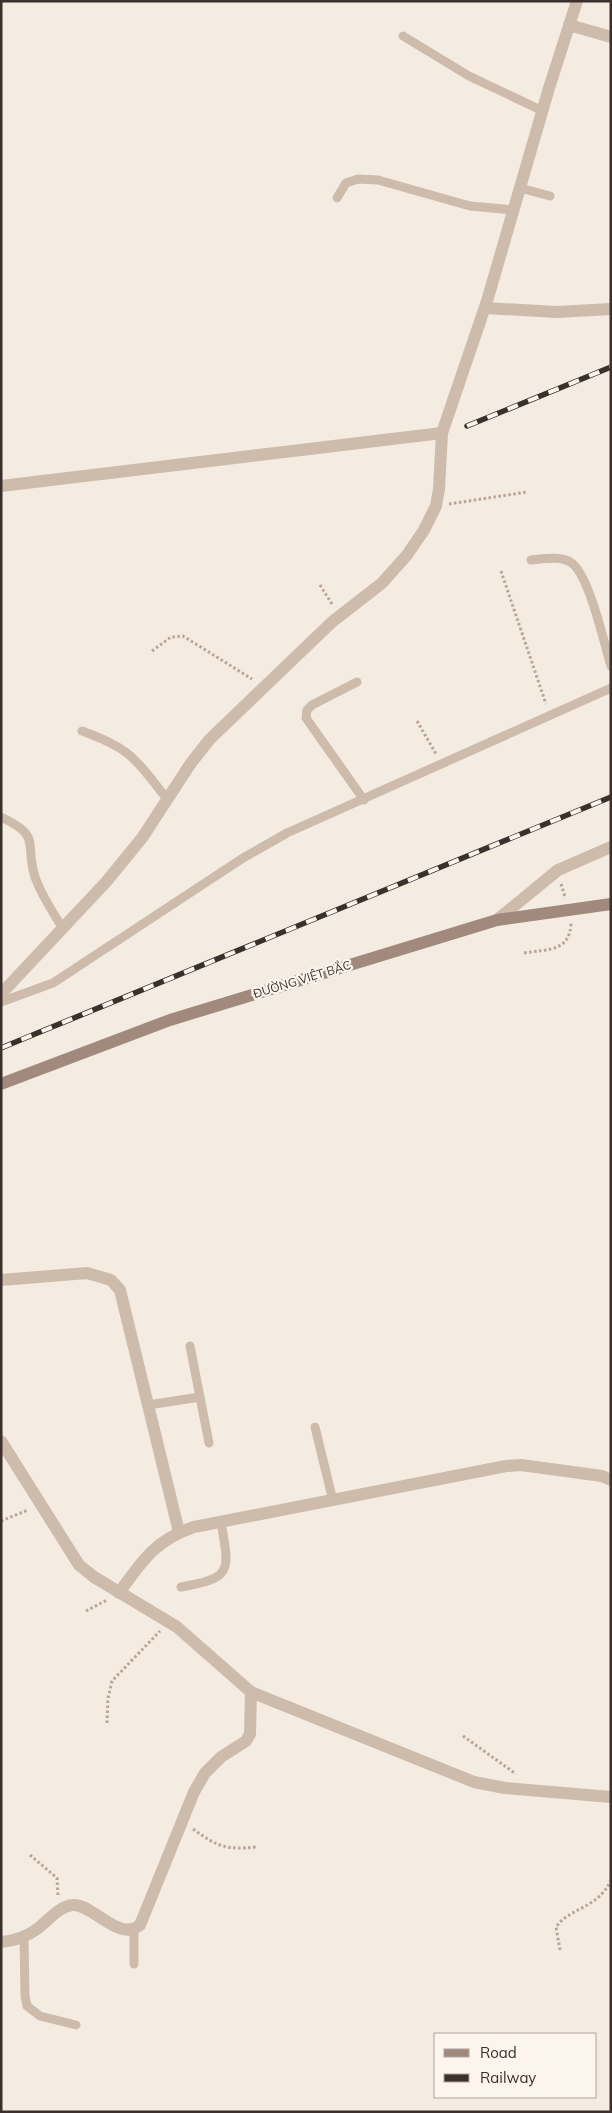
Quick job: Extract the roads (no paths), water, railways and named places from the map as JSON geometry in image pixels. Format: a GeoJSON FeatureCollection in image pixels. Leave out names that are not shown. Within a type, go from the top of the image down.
{"type":"FeatureCollection","features":[{"type":"Feature","properties":{"kind":"main road","name":"ĐƯỜNG VIỆT BẮC"},"geometry":{"type":"LineString","coordinates":[[1,1084],[170,1020],[498,920],[611,904]]}},
{"type":"Feature","properties":{"kind":"street"},"geometry":{"type":"LineString","coordinates":[[1,994],[106,882],[142,838],[191,762],[210,739],[340,615],[382,583],[424,530],[436,506],[442,433],[485,308],[577,1]]}},
{"type":"Feature","properties":{"kind":"street"},"geometry":{"type":"LineString","coordinates":[[570,25],[611,37]]}},
{"type":"Feature","properties":{"kind":"street"},"geometry":{"type":"LineString","coordinates":[[485,308],[557,312],[611,309]]}},
{"type":"Feature","properties":{"kind":"street"},"geometry":{"type":"LineString","coordinates":[[1,486],[442,433]]}},
{"type":"Feature","properties":{"kind":"street"},"geometry":{"type":"LineString","coordinates":[[498,920],[558,870],[611,847]]}},
{"type":"Feature","properties":{"kind":"street"},"geometry":{"type":"LineString","coordinates":[[1,1280],[87,1273],[111,1280],[120,1290],[179,1532]]}},
{"type":"Feature","properties":{"kind":"street"},"geometry":{"type":"LineString","coordinates":[[1,1441],[79,1565],[94,1577],[168,1622],[193,1640],[251,1692],[474,1782],[505,1788],[611,1798]]}},
{"type":"Feature","properties":{"kind":"street"},"geometry":{"type":"LineString","coordinates":[[120,1593],[146,1556],[161,1542],[179,1532],[221,1522],[506,1466],[522,1465],[602,1476],[611,1480]]}},
{"type":"Feature","properties":{"kind":"street"},"geometry":{"type":"LineString","coordinates":[[1,1942],[24,1937],[59,1912],[73,1905],[80,1906],[107,1923],[134,1929],[143,1922],[194,1792],[204,1773],[221,1757],[241,1746],[250,1734],[251,1692]]}},
{"type":"Feature","properties":{"kind":"lane"},"geometry":{"type":"LineString","coordinates":[[403,36],[469,76],[543,111]]}},
{"type":"Feature","properties":{"kind":"lane"},"geometry":{"type":"LineString","coordinates":[[337,198],[346,183],[358,179],[378,180],[470,206],[514,210]]}},
{"type":"Feature","properties":{"kind":"lane"},"geometry":{"type":"LineString","coordinates":[[520,188],[550,196]]}},
{"type":"Feature","properties":{"kind":"lane"},"geometry":{"type":"LineString","coordinates":[[531,560],[563,560],[573,564],[584,579],[611,666]]}},
{"type":"Feature","properties":{"kind":"lane"},"geometry":{"type":"LineString","coordinates":[[357,682],[312,705],[306,710],[306,718],[364,800]]}},
{"type":"Feature","properties":{"kind":"lane"},"geometry":{"type":"LineString","coordinates":[[1,1002],[53,983],[243,858],[287,833],[443,765],[611,688]]}},
{"type":"Feature","properties":{"kind":"lane"},"geometry":{"type":"LineString","coordinates":[[82,731],[125,752],[138,763],[168,800]]}},
{"type":"Feature","properties":{"kind":"lane"},"geometry":{"type":"LineString","coordinates":[[1,818],[24,829],[28,836],[36,878],[63,929]]}},
{"type":"Feature","properties":{"kind":"lane"},"geometry":{"type":"LineString","coordinates":[[190,1346],[209,1443]]}},
{"type":"Feature","properties":{"kind":"lane"},"geometry":{"type":"LineString","coordinates":[[148,1406],[200,1397]]}},
{"type":"Feature","properties":{"kind":"lane"},"geometry":{"type":"LineString","coordinates":[[315,1427],[333,1501]]}},
{"type":"Feature","properties":{"kind":"lane"},"geometry":{"type":"LineString","coordinates":[[181,1587],[207,1582],[224,1570],[228,1561],[221,1522]]}},
{"type":"Feature","properties":{"kind":"lane"},"geometry":{"type":"LineString","coordinates":[[134,1929],[134,1964]]}},
{"type":"Feature","properties":{"kind":"lane"},"geometry":{"type":"LineString","coordinates":[[24,1937],[25,1996],[27,2006],[40,2016],[76,2025]]}},
{"type":"Feature","properties":{"kind":"railway"},"geometry":{"type":"LineString","coordinates":[[467,426],[611,367]]}},
{"type":"Feature","properties":{"kind":"railway"},"geometry":{"type":"LineString","coordinates":[[1,1048],[611,797]]}}]}
